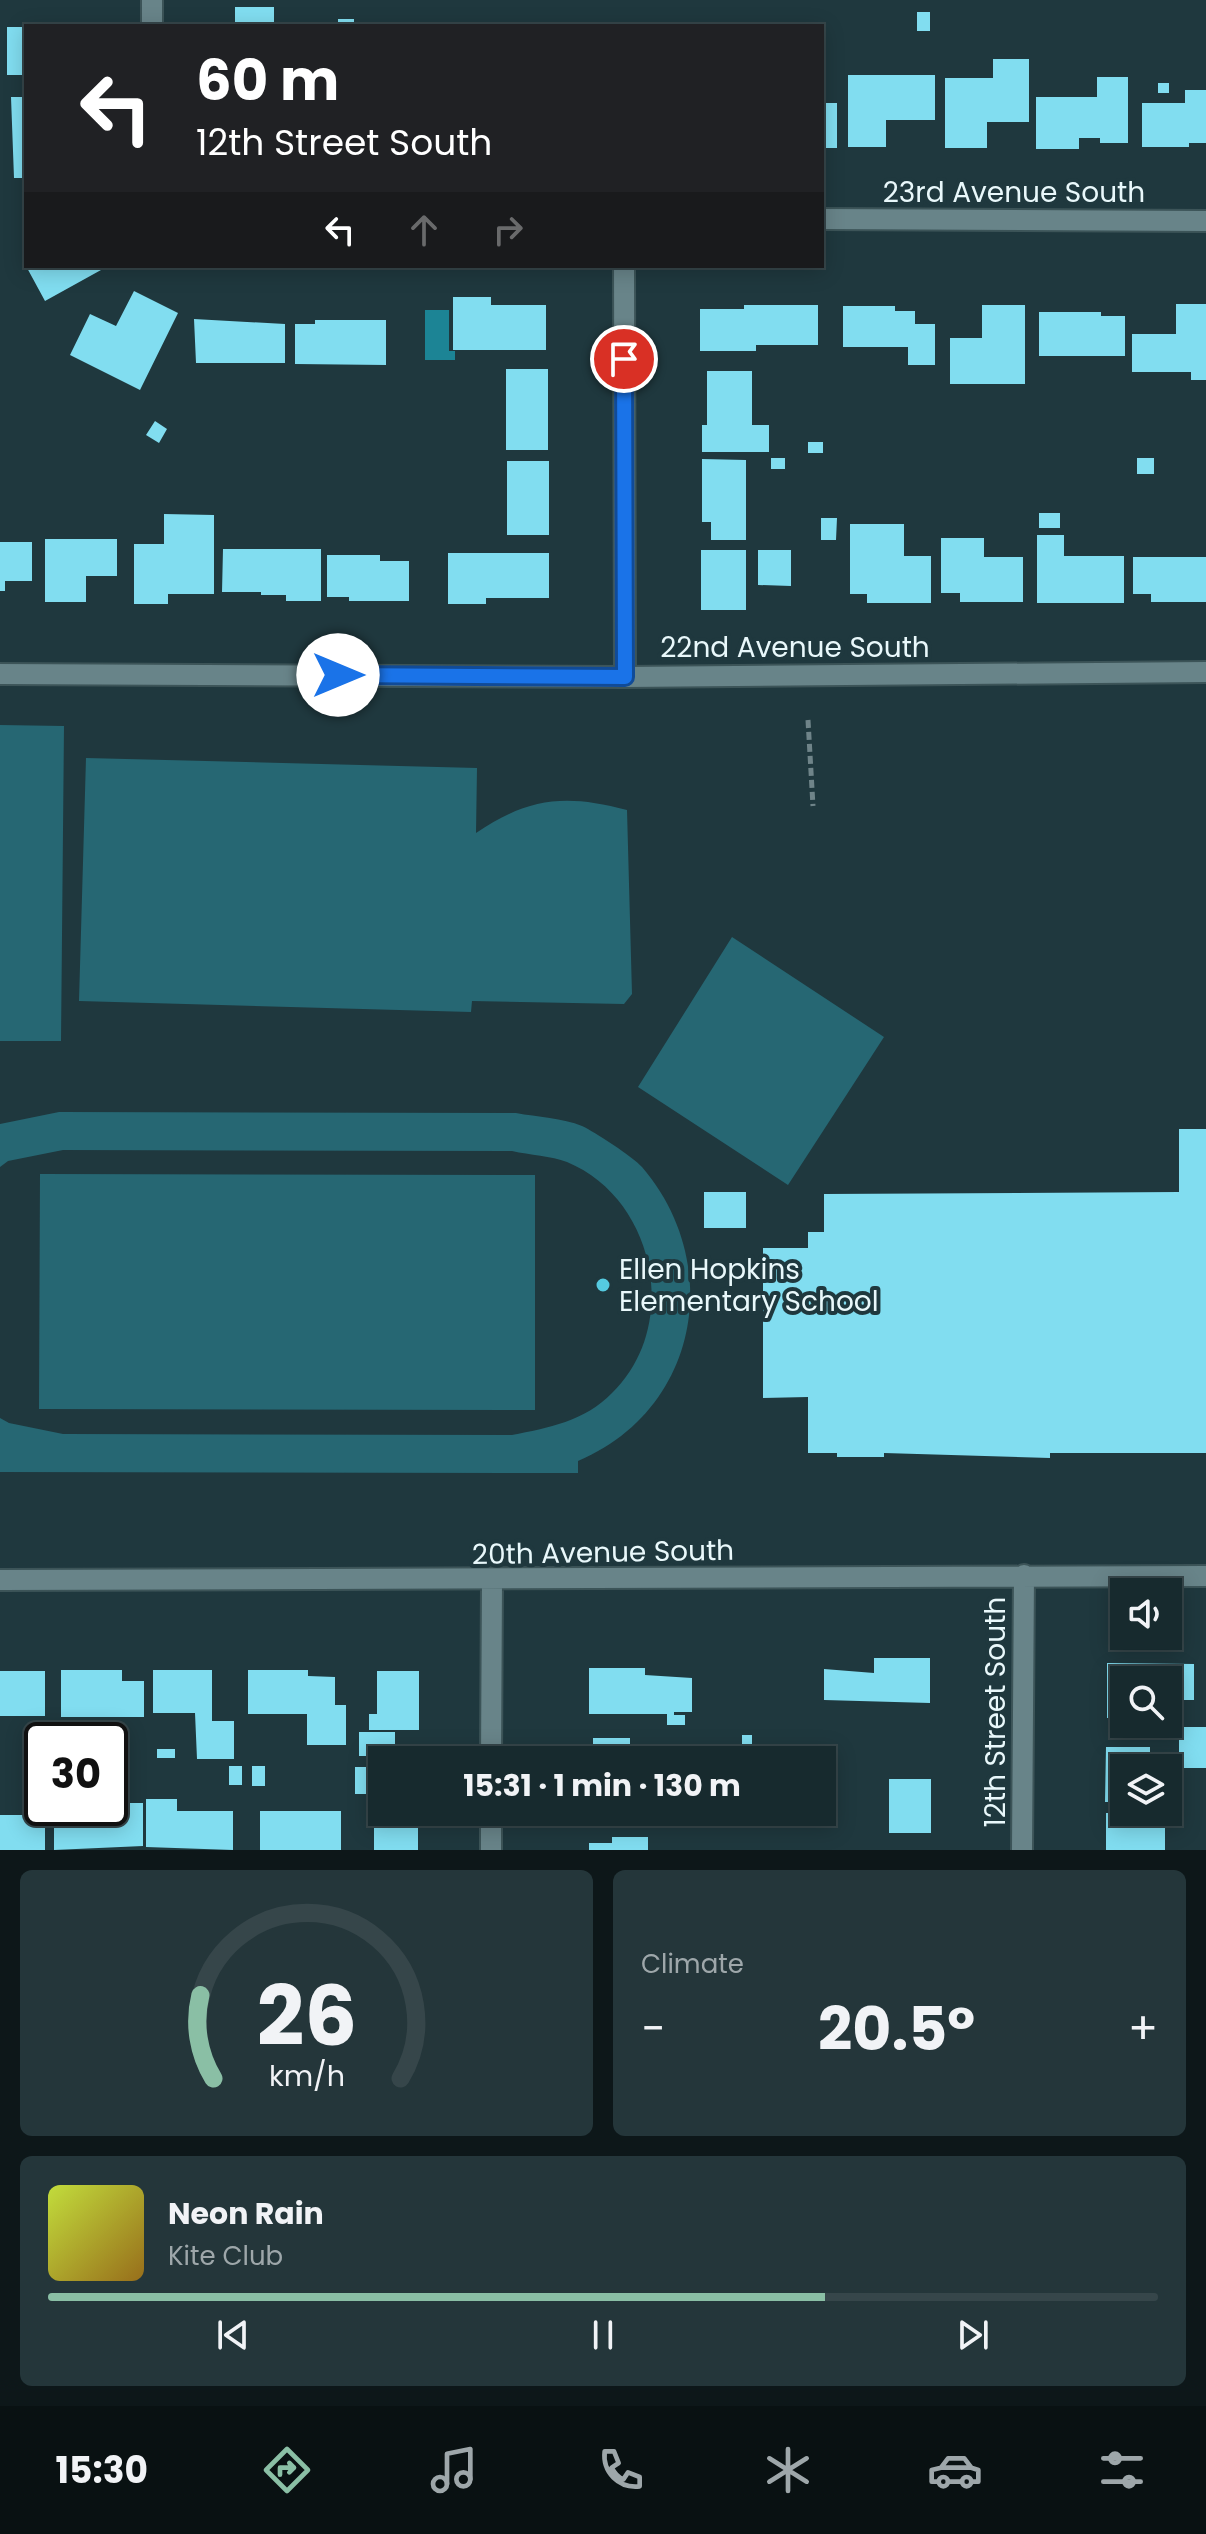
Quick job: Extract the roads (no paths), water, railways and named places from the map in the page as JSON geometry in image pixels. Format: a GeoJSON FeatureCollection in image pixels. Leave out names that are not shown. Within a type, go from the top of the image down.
{"type":"FeatureCollection","features":[{"type":"Feature","properties":{"kind":"street"},"geometry":{"type":"LineString","coordinates":[[152,0],[152,24]]}},
{"type":"Feature","properties":{"kind":"street","name":"23rd Avenue South"},"geometry":{"type":"LineString","coordinates":[[824,219],[1206,221]]}},
{"type":"Feature","properties":{"kind":"street"},"geometry":{"type":"LineString","coordinates":[[624,268],[625,677]]}},
{"type":"Feature","properties":{"kind":"street","name":"22nd Avenue South"},"geometry":{"type":"LineString","coordinates":[[0,674],[625,677],[1206,672]]}},
{"type":"Feature","properties":{"kind":"street","name":"12th Street South"},"geometry":{"type":"LineString","coordinates":[[1022,1850],[1024,1575]]}},
{"type":"Feature","properties":{"kind":"street","name":"20th Avenue South"},"geometry":{"type":"LineString","coordinates":[[0,1580],[492,1581],[1206,1576]]}},
{"type":"Feature","properties":{"kind":"street"},"geometry":{"type":"LineString","coordinates":[[491,1746],[492,1581]]}},
{"type":"Feature","properties":{"kind":"street"},"geometry":{"type":"LineString","coordinates":[[491,1826],[491,1850]]}},
{"type":"Feature","properties":{"kind":"place","name":"Ellen Hopkins Elementary School"},"geometry":{"type":"Point","coordinates":[603,1285]}}]}
